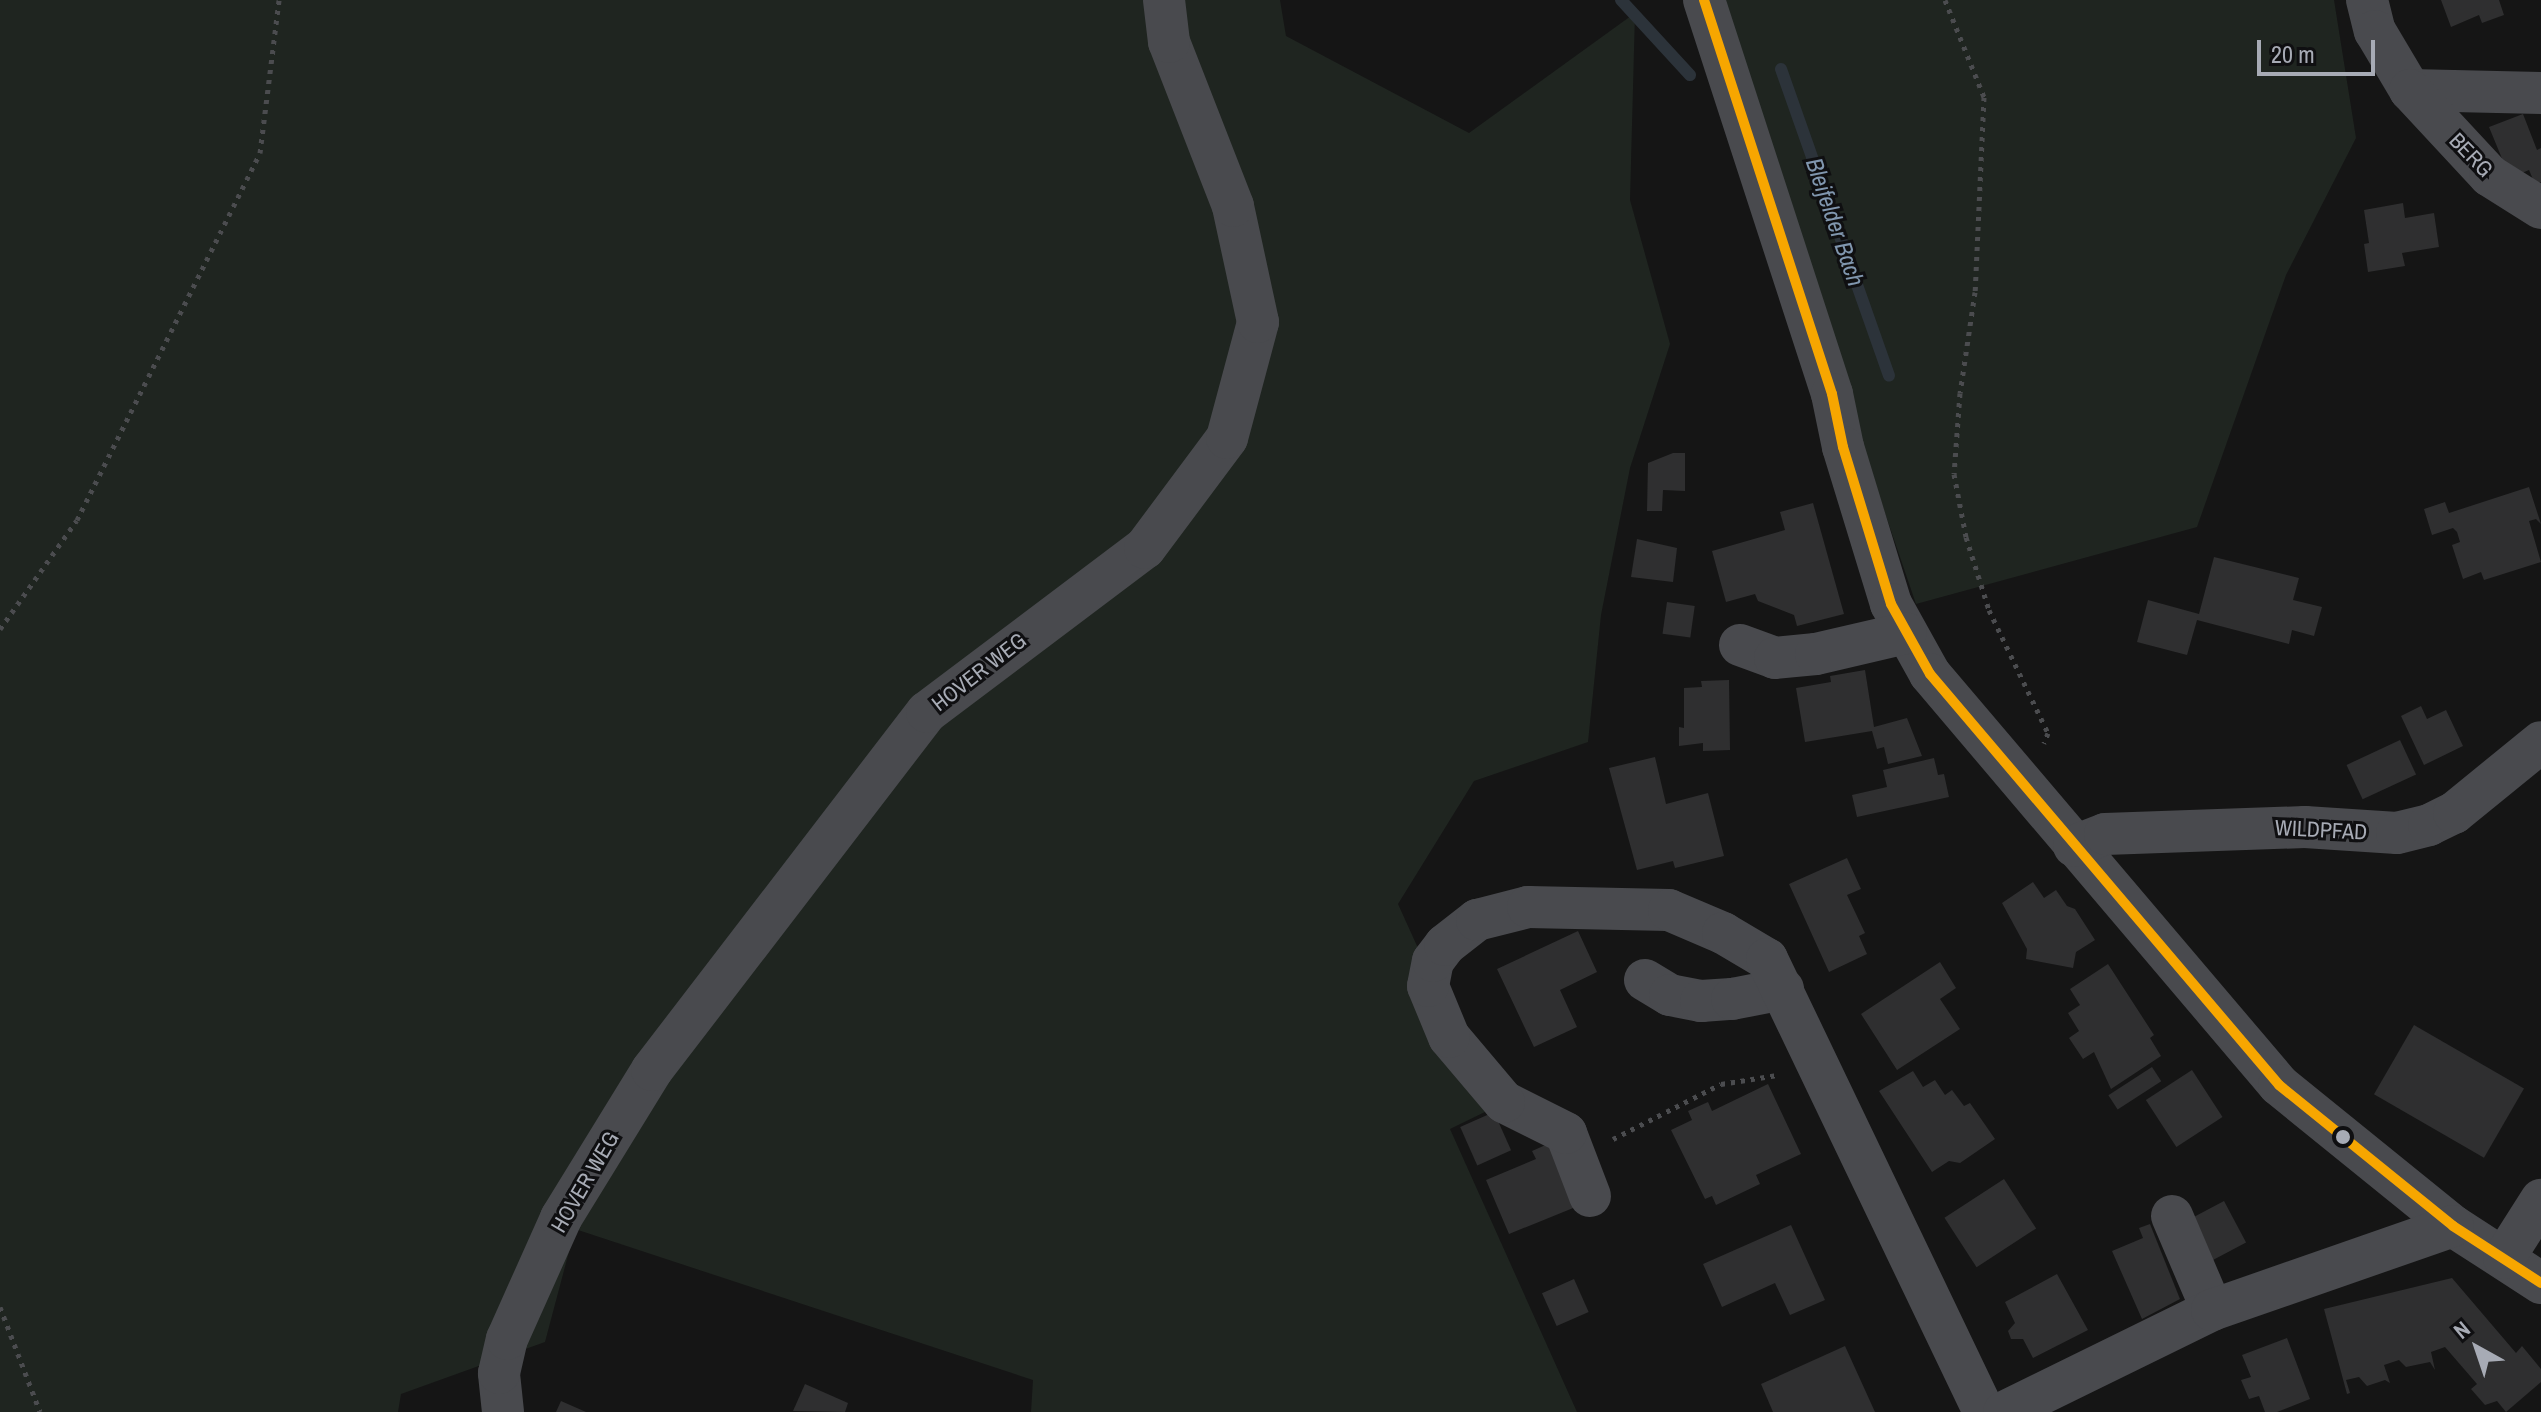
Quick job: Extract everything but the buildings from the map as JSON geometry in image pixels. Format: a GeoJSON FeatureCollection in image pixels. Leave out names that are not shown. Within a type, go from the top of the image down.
{"type":"FeatureCollection","features":[{"type":"Feature","properties":{"kind":"street","name":"HOVER WEG"},"geometry":{"type":"LineString","coordinates":[[503,1412],[499,1373],[507,1339],[561,1218],[652,1070],[927,712],[1145,548],[1227,438],[1258,322],[1233,206],[1169,42],[1164,0]]}},
{"type":"Feature","properties":{"kind":"street"},"geometry":{"type":"LineString","coordinates":[[1704,0],[1832,394],[1843,447],[1891,604],[1930,674],[2279,1085],[2453,1226],[2541,1283]]}},
{"type":"Feature","properties":{"kind":"street","name":"BERG"},"geometry":{"type":"LineString","coordinates":[[2367,0],[2375,31],[2410,90],[2490,176],[2541,208]]}},
{"type":"Feature","properties":{"kind":"street"},"geometry":{"type":"LineString","coordinates":[[2410,90],[2541,93]]}},
{"type":"Feature","properties":{"kind":"street"},"geometry":{"type":"LineString","coordinates":[[1740,645],[1775,658],[1816,654],[1906,633]]}},
{"type":"Feature","properties":{"kind":"street","name":"WILDPFAD"},"geometry":{"type":"LineString","coordinates":[[2074,846],[2105,834],[2305,827],[2397,833],[2429,825],[2454,813],[2541,742]]}},
{"type":"Feature","properties":{"kind":"street"},"geometry":{"type":"LineString","coordinates":[[1590,1196],[1566,1133],[1504,1102],[1449,1037],[1428,986],[1433,961],[1445,945],[1477,920],[1528,907],[1669,910],[1723,933],[1767,959],[1984,1412]]}},
{"type":"Feature","properties":{"kind":"street"},"geometry":{"type":"LineString","coordinates":[[1645,980],[1670,995],[1701,1001],[1783,989]]}},
{"type":"Feature","properties":{"kind":"street"},"geometry":{"type":"LineString","coordinates":[[2504,1258],[2541,1200]]}},
{"type":"Feature","properties":{"kind":"street"},"geometry":{"type":"LineString","coordinates":[[2172,1216],[2212,1310]]}},
{"type":"Feature","properties":{"kind":"street"},"geometry":{"type":"LineString","coordinates":[[2004,1412],[2212,1310],[2453,1226]]}},
{"type":"Feature","properties":{"kind":"path"},"geometry":{"type":"LineString","coordinates":[[0,629],[77,520],[260,153],[279,0]]}},
{"type":"Feature","properties":{"kind":"path"},"geometry":{"type":"LineString","coordinates":[[1945,0],[1984,97],[1975,292],[1960,393],[1954,474],[1966,537],[1989,610],[2048,733],[2026,790]]}},
{"type":"Feature","properties":{"kind":"path"},"geometry":{"type":"LineString","coordinates":[[1603,1143],[1721,1084],[1779,1075]]}},
{"type":"Feature","properties":{"kind":"path"},"geometry":{"type":"LineString","coordinates":[[0,1307],[40,1412]]}},
{"type":"Feature","properties":{"kind":"shaded area"},"geometry":{"type":"Polygon","coordinates":[[[0,0],[1280,0],[1286,36],[1469,133],[1635,13],[1630,200],[1670,344],[1630,468],[1601,615],[1588,742],[1474,781],[1398,904],[1491,1109],[1450,1129],[1577,1412],[1031,1412],[1033,1380],[575,1229],[545,1342],[401,1394],[398,1412],[0,1412],[0,0]]]}},
{"type":"Feature","properties":{"kind":"shaded area"},"geometry":{"type":"Polygon","coordinates":[[[1710,0],[2334,0],[2356,138],[2286,275],[2197,527],[1916,604],[1710,0]]]}},
{"type":"Feature","properties":{"kind":"waterway","name":"Bleifelder Bach"},"geometry":{"type":"LineString","coordinates":[[1621,0],[1690,75]]}},
{"type":"Feature","properties":{"kind":"waterway","name":"Bleifelder Bach"},"geometry":{"type":"LineString","coordinates":[[1781,69],[1889,376]]}},
{"type":"Feature","properties":{"kind":"transit line"},"geometry":{"type":"LineString","coordinates":[[1704,0],[1832,394],[1843,447],[1891,604],[1930,674],[2279,1085],[2453,1226],[2541,1283]]}}]}
